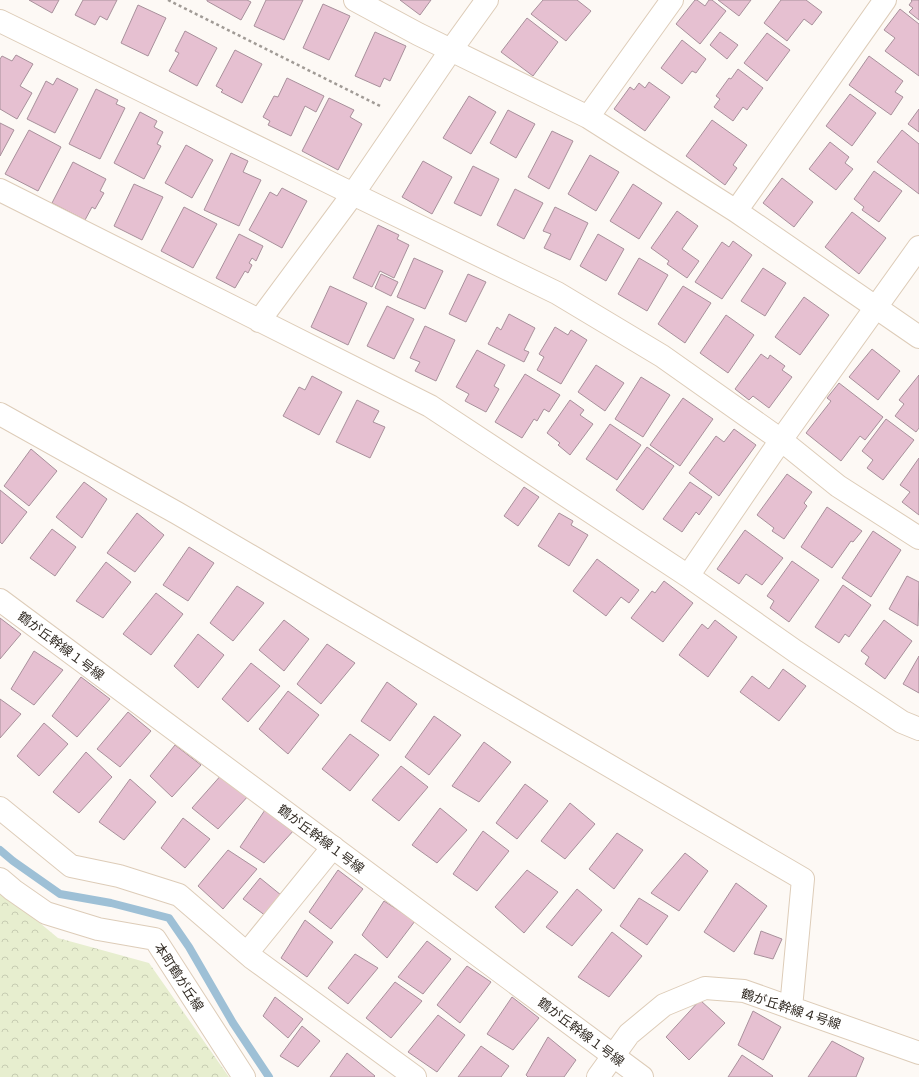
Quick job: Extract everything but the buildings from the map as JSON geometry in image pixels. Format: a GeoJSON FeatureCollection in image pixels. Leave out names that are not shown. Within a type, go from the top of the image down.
{"type":"FeatureCollection","features":[{"type":"Feature","properties":{"kind":"street"},"geometry":{"type":"LineString","coordinates":[[355,0],[418,34],[588,117],[736,211],[919,337]]}},
{"type":"Feature","properties":{"kind":"street"},"geometry":{"type":"LineString","coordinates":[[260,321],[353,194],[451,50],[487,0]]}},
{"type":"Feature","properties":{"kind":"street"},"geometry":{"type":"LineString","coordinates":[[588,117],[672,0]]}},
{"type":"Feature","properties":{"kind":"street"},"geometry":{"type":"LineString","coordinates":[[736,211],[885,0]]}},
{"type":"Feature","properties":{"kind":"street"},"geometry":{"type":"LineString","coordinates":[[0,21],[557,293],[662,356],[780,440],[838,486],[919,538]]}},
{"type":"Feature","properties":{"kind":"street"},"geometry":{"type":"LineString","coordinates":[[0,190],[430,406],[688,576],[795,651],[902,722],[919,729]]}},
{"type":"Feature","properties":{"kind":"street"},"geometry":{"type":"LineString","coordinates":[[688,576],[780,440],[919,247]]}},
{"type":"Feature","properties":{"kind":"street"},"geometry":{"type":"LineString","coordinates":[[0,414],[177,512],[803,879],[791,1008]]}},
{"type":"Feature","properties":{"kind":"street","name":"鶴が丘幹線１号線"},"geometry":{"type":"LineString","coordinates":[[0,600],[642,1077]]}},
{"type":"Feature","properties":{"kind":"street"},"geometry":{"type":"LineString","coordinates":[[0,808],[71,866],[119,876],[179,894],[247,953],[415,1077]]}},
{"type":"Feature","properties":{"kind":"street"},"geometry":{"type":"LineString","coordinates":[[247,953],[332,847]]}},
{"type":"Feature","properties":{"kind":"street","name":"本町鶴が丘線"},"geometry":{"type":"LineString","coordinates":[[0,879],[46,914],[98,929],[155,939],[244,1077]]}},
{"type":"Feature","properties":{"kind":"street","name":"鶴が丘幹線４号線"},"geometry":{"type":"LineString","coordinates":[[598,1077],[629,1034],[664,1005],[705,988],[744,991],[919,1053]]}},
{"type":"Feature","properties":{"kind":"path"},"geometry":{"type":"LineString","coordinates":[[168,0],[386,109]]}},
{"type":"Feature","properties":{"kind":"green space"},"geometry":{"type":"Polygon","coordinates":[[[0,890],[58,938],[149,963],[229,1077],[0,1077],[0,890]]]}},
{"type":"Feature","properties":{"kind":"waterway"},"geometry":{"type":"LineString","coordinates":[[0,850],[60,894],[111,903],[169,918],[189,947],[233,1023],[269,1077]]}}]}
